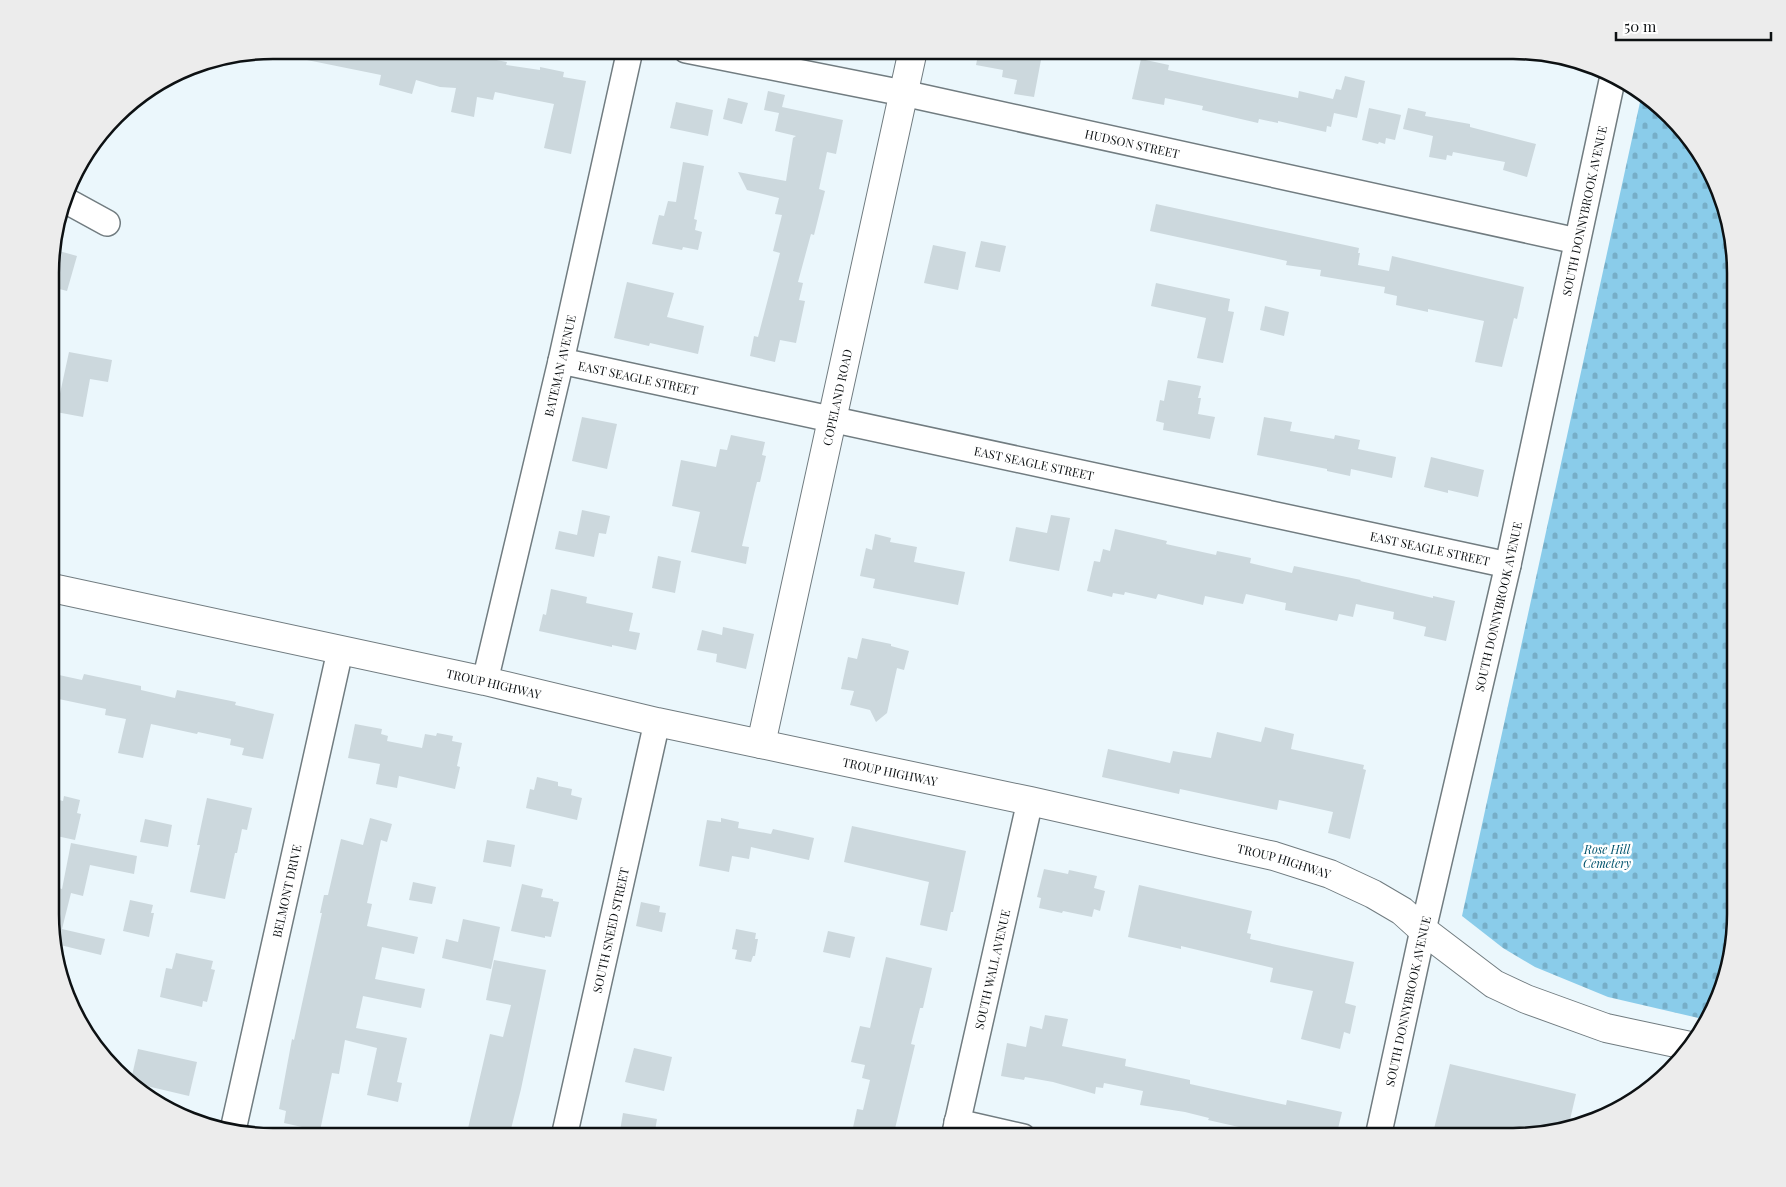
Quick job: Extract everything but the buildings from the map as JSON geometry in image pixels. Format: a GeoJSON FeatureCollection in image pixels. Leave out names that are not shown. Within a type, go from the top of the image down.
{"type":"FeatureCollection","features":[{"type":"Feature","properties":{"kind":"main road","name":"COPELAND ROAD"},"geometry":{"type":"LineString","coordinates":[[762,744],[911,59]]}},
{"type":"Feature","properties":{"kind":"main road","name":"TROUP HIGHWAY"},"geometry":{"type":"LineString","coordinates":[[59,590],[484,681],[656,722],[1030,801],[1274,856],[1330,874],[1387,902],[1402,911],[1423,930],[1494,984],[1526,1000],[1606,1028],[1683,1045]]}},
{"type":"Feature","properties":{"kind":"street","name":"BATEMAN AVENUE"},"geometry":{"type":"LineString","coordinates":[[484,681],[561,361],[628,59]]}},
{"type":"Feature","properties":{"kind":"street","name":"HUDSON STREET"},"geometry":{"type":"LineString","coordinates":[[732,59],[904,93],[1577,241]]}},
{"type":"Feature","properties":{"kind":"street","name":"SOUTH DONNYBROOK AVENUE"},"geometry":{"type":"LineString","coordinates":[[1380,1128],[1423,930],[1508,565],[1612,83]]}},
{"type":"Feature","properties":{"kind":"street"},"geometry":{"type":"LineString","coordinates":[[70,203],[107,223]]}},
{"type":"Feature","properties":{"kind":"street","name":"EAST SEAGLE STREET"},"geometry":{"type":"LineString","coordinates":[[561,361],[1508,565]]}},
{"type":"Feature","properties":{"kind":"street","name":"BELMONT DRIVE"},"geometry":{"type":"LineString","coordinates":[[234,1124],[340,650]]}},
{"type":"Feature","properties":{"kind":"street","name":"SOUTH SNEED STREET"},"geometry":{"type":"LineString","coordinates":[[566,1128],[656,722]]}},
{"type":"Feature","properties":{"kind":"street","name":"SOUTH WALL AVENUE"},"geometry":{"type":"LineString","coordinates":[[955,1128],[1030,801]]}},
{"type":"Feature","properties":{"kind":"green space","name":"Rose Hill Cemetery"},"geometry":{"type":"Polygon","coordinates":[[[1640,101],[1665,121],[1683,142],[1699,166],[1711,191],[1720,217],[1727,259],[1727,928],[1720,970],[1700,1018],[1608,997],[1535,967],[1503,948],[1462,916],[1640,101]]]}}]}
